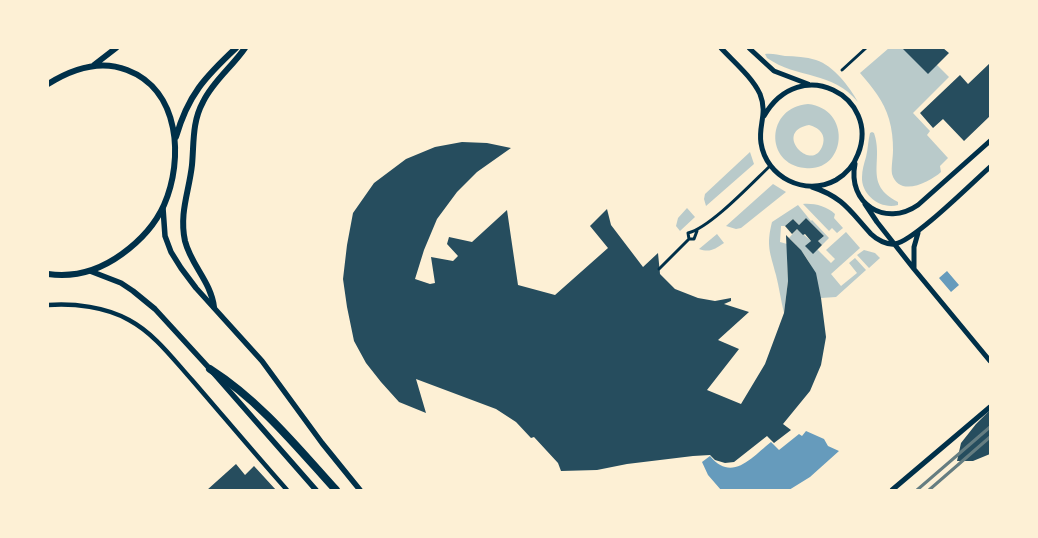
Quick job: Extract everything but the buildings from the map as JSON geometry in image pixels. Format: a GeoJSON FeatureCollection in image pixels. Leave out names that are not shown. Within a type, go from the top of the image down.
{"type":"FeatureCollection","features":[{"type":"Feature","properties":{"kind":"highway"},"geometry":{"type":"LineString","coordinates":[[210,369],[233,384],[261,409],[336,490]]}},
{"type":"Feature","properties":{"kind":"main road"},"geometry":{"type":"LineString","coordinates":[[94,66],[116,48]]}},
{"type":"Feature","properties":{"kind":"main road"},"geometry":{"type":"LineString","coordinates":[[174,143],[182,117],[194,92],[211,71],[236,48]]}},
{"type":"Feature","properties":{"kind":"main road"},"geometry":{"type":"LineString","coordinates":[[214,307],[211,293],[189,254],[184,230],[183,207],[192,166],[194,128],[198,112],[213,86],[245,48]]}},
{"type":"Feature","properties":{"kind":"main road"},"geometry":{"type":"LineString","coordinates":[[48,84],[74,70],[94,66],[121,68],[138,75],[161,96],[170,114],[174,143],[174,168],[164,205],[152,225],[137,242],[111,262],[90,271],[68,276],[48,274]]}},
{"type":"Feature","properties":{"kind":"main road"},"geometry":{"type":"LineString","coordinates":[[164,205],[164,226],[172,252],[188,278],[277,380],[322,444],[360,490]]}},
{"type":"Feature","properties":{"kind":"main road"},"geometry":{"type":"LineString","coordinates":[[90,271],[121,284],[145,299],[210,369],[316,490]]}},
{"type":"Feature","properties":{"kind":"street"},"geometry":{"type":"LineString","coordinates":[[721,48],[756,87],[762,101],[764,116]]}},
{"type":"Feature","properties":{"kind":"street"},"geometry":{"type":"LineString","coordinates":[[749,48],[774,71],[808,85]]}},
{"type":"Feature","properties":{"kind":"street"},"geometry":{"type":"LineString","coordinates":[[842,70],[866,48]]}},
{"type":"Feature","properties":{"kind":"street"},"geometry":{"type":"LineString","coordinates":[[809,186],[823,185],[836,180],[847,172],[855,161],[862,136],[861,124],[857,113],[842,95],[820,85],[808,85],[794,87],[781,94],[771,104],[764,116],[760,129],[760,142],[764,155],[770,166],[789,181],[809,186],[838,198],[873,236],[881,241],[895,244],[906,240],[990,167]]}},
{"type":"Feature","properties":{"kind":"street"},"geometry":{"type":"LineString","coordinates":[[865,204],[884,213],[902,214],[910,210],[990,141]]}},
{"type":"Feature","properties":{"kind":"street"},"geometry":{"type":"LineString","coordinates":[[855,161],[854,182],[877,222],[990,360]]}},
{"type":"Feature","properties":{"kind":"street"},"geometry":{"type":"LineString","coordinates":[[689,239],[688,232],[697,231],[712,220],[770,166]]}},
{"type":"Feature","properties":{"kind":"street"},"geometry":{"type":"LineString","coordinates":[[914,269],[914,247],[919,230]]}},
{"type":"Feature","properties":{"kind":"street"},"geometry":{"type":"LineString","coordinates":[[659,269],[689,239],[694,239],[697,231]]}},
{"type":"Feature","properties":{"kind":"street"},"geometry":{"type":"LineString","coordinates":[[48,305],[74,305],[100,310],[117,314],[136,323],[161,345],[286,490]]}},
{"type":"Feature","properties":{"kind":"street"},"geometry":{"type":"LineString","coordinates":[[892,490],[990,407]]}},
{"type":"Feature","properties":{"kind":"shaded area"},"geometry":{"type":"Polygon","coordinates":[[[889,48],[920,48],[949,77],[913,113],[930,131],[927,135],[948,158],[940,166],[941,172],[930,180],[915,186],[901,185],[892,174],[893,142],[887,112],[881,100],[860,73],[889,48]]]}},
{"type":"Feature","properties":{"kind":"shaded area"},"geometry":{"type":"Polygon","coordinates":[[[765,54],[804,57],[823,63],[840,77],[858,102],[837,85],[778,65],[767,58],[765,54]]]}},
{"type":"Feature","properties":{"kind":"shaded area"},"geometry":{"type":"Polygon","coordinates":[[[808,104],[822,108],[832,117],[838,128],[839,140],[836,151],[829,161],[819,167],[805,168],[792,164],[782,157],[777,147],[775,136],[778,125],[784,115],[794,107],[808,104]],[[809,125],[798,129],[794,135],[794,143],[798,149],[812,156],[818,153],[824,140],[818,129],[809,125]]]}},
{"type":"Feature","properties":{"kind":"shaded area"},"geometry":{"type":"Polygon","coordinates":[[[870,133],[874,133],[876,144],[878,180],[881,188],[887,195],[898,202],[898,205],[892,206],[879,203],[873,200],[865,190],[862,177],[870,133]]]}},
{"type":"Feature","properties":{"kind":"shaded area"},"geometry":{"type":"Polygon","coordinates":[[[750,152],[754,164],[706,206],[705,194],[750,152]]]}},
{"type":"Feature","properties":{"kind":"shaded area"},"geometry":{"type":"Polygon","coordinates":[[[773,184],[786,192],[741,228],[736,229],[726,226],[773,184]]]}},
{"type":"Feature","properties":{"kind":"shaded area"},"geometry":{"type":"Polygon","coordinates":[[[803,204],[811,204],[828,209],[835,214],[834,218],[843,228],[837,233],[832,228],[829,231],[803,204]]]}},
{"type":"Feature","properties":{"kind":"shaded area"},"geometry":{"type":"Polygon","coordinates":[[[798,205],[829,238],[822,245],[818,241],[824,236],[806,218],[799,225],[793,219],[785,226],[781,226],[780,242],[787,244],[788,281],[784,313],[769,237],[772,222],[798,205]]]}},
{"type":"Feature","properties":{"kind":"shaded area"},"geometry":{"type":"Polygon","coordinates":[[[687,208],[695,217],[680,231],[676,226],[678,218],[687,208]]]}},
{"type":"Feature","properties":{"kind":"shaded area"},"geometry":{"type":"Polygon","coordinates":[[[797,229],[811,241],[806,246],[817,249],[831,263],[835,259],[826,250],[846,232],[860,248],[831,274],[841,286],[857,273],[849,263],[855,258],[866,270],[836,297],[821,298],[811,265],[789,238],[797,229]]]}},
{"type":"Feature","properties":{"kind":"shaded area"},"geometry":{"type":"Polygon","coordinates":[[[717,234],[724,243],[715,249],[699,249],[717,234]]]}},
{"type":"Feature","properties":{"kind":"shaded area"},"geometry":{"type":"Polygon","coordinates":[[[864,250],[875,253],[880,258],[869,268],[857,255],[864,250]]]}},
{"type":"Feature","properties":{"kind":"water"},"geometry":{"type":"Polygon","coordinates":[[[947,271],[959,285],[951,292],[939,278],[947,271]]]}},
{"type":"Feature","properties":{"kind":"water"},"geometry":{"type":"Polygon","coordinates":[[[806,431],[824,439],[828,446],[839,451],[810,477],[789,490],[721,490],[708,475],[702,462],[710,456],[718,464],[726,467],[742,465],[771,442],[779,450],[799,434],[802,436],[806,431]]]}},
{"type":"Feature","properties":{"kind":"railway"},"geometry":{"type":"LineString","coordinates":[[917,490],[990,427]]}},
{"type":"Feature","properties":{"kind":"railway"},"geometry":{"type":"LineString","coordinates":[[929,490],[990,437]]}}]}
